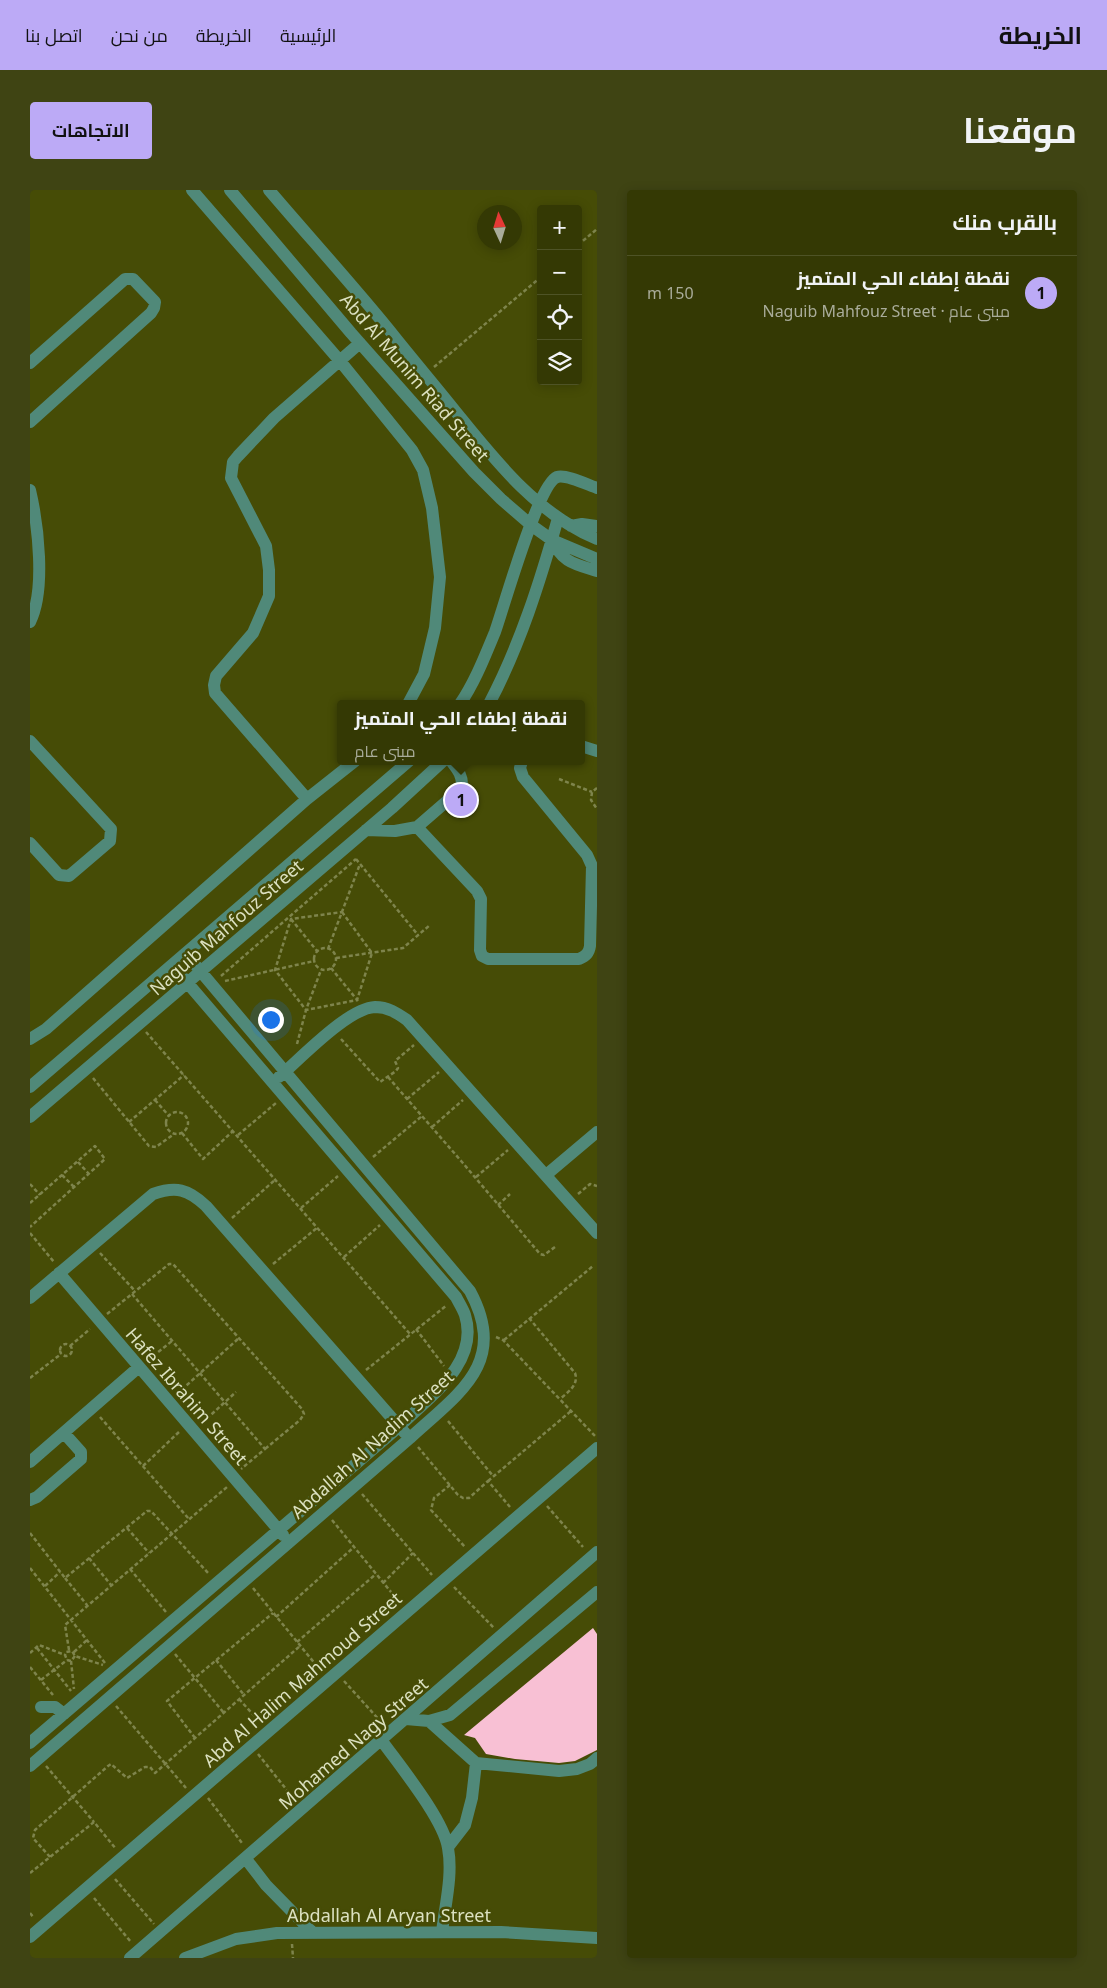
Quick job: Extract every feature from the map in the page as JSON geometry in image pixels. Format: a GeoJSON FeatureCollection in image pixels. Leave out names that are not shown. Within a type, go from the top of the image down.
{"type":"FeatureCollection","features":[{"type":"Feature","properties":{"kind":"street"},"geometry":{"type":"LineString","coordinates":[[192,190],[340,361],[412,450],[423,470],[438,545],[440,577],[435,628],[424,674],[410,700]]}},
{"type":"Feature","properties":{"kind":"street","name":"Abd Al Munim Riad Street"},"geometry":{"type":"LineString","coordinates":[[230,190],[360,343],[474,472],[531,525],[553,540],[597,559]]}},
{"type":"Feature","properties":{"kind":"street","name":"Abd Al Munim Riad Street"},"geometry":{"type":"LineString","coordinates":[[269,190],[370,307],[492,456],[538,503],[571,526],[597,539]]}},
{"type":"Feature","properties":{"kind":"street"},"geometry":{"type":"LineString","coordinates":[[30,363],[124,279],[133,279],[155,302],[151,313],[30,422]]}},
{"type":"Feature","properties":{"kind":"street"},"geometry":{"type":"LineString","coordinates":[[307,799],[215,693],[216,676],[253,633],[269,596],[269,570],[266,546],[231,478],[233,462],[274,418],[360,343]]}},
{"type":"Feature","properties":{"kind":"street"},"geometry":{"type":"LineString","coordinates":[[462,700],[477,674],[495,630],[538,503],[550,482],[556,477],[563,476],[597,488]]}},
{"type":"Feature","properties":{"kind":"street"},"geometry":{"type":"LineString","coordinates":[[30,490],[36,517],[40,562],[35,611],[30,622]]}},
{"type":"Feature","properties":{"kind":"street"},"geometry":{"type":"LineString","coordinates":[[491,700],[519,639],[553,540],[558,518]]}},
{"type":"Feature","properties":{"kind":"street"},"geometry":{"type":"LineString","coordinates":[[571,526],[582,524],[597,526]]}},
{"type":"Feature","properties":{"kind":"street"},"geometry":{"type":"LineString","coordinates":[[553,540],[556,549],[566,560],[597,571]]}},
{"type":"Feature","properties":{"kind":"street"},"geometry":{"type":"LineString","coordinates":[[30,742],[111,829],[110,841],[69,876],[59,875],[30,843]]}},
{"type":"Feature","properties":{"kind":"street"},"geometry":{"type":"LineString","coordinates":[[585,747],[597,751]]}},
{"type":"Feature","properties":{"kind":"street"},"geometry":{"type":"LineString","coordinates":[[30,1039],[46,1029],[307,799],[350,765]]}},
{"type":"Feature","properties":{"kind":"street","name":"Naguib Mahfouz Street"},"geometry":{"type":"LineString","coordinates":[[30,1087],[173,966],[404,765]]}},
{"type":"Feature","properties":{"kind":"street","name":"Naguib Mahfouz Street"},"geometry":{"type":"LineString","coordinates":[[30,1117],[366,830],[439,765]]}},
{"type":"Feature","properties":{"kind":"street"},"geometry":{"type":"LineString","coordinates":[[366,830],[395,831],[417,827],[462,788],[460,774],[454,765]]}},
{"type":"Feature","properties":{"kind":"street"},"geometry":{"type":"LineString","coordinates":[[417,827],[477,891],[481,900],[480,950],[482,956],[488,959],[583,958],[589,951],[590,946],[592,866],[587,855],[523,776],[521,765]]}},
{"type":"Feature","properties":{"kind":"street","name":"Abdallah Al Nadim Street"},"geometry":{"type":"LineString","coordinates":[[35,1762],[440,1411],[465,1386],[474,1374],[483,1354],[485,1332],[480,1310],[470,1291],[288,1069],[186,954]]}},
{"type":"Feature","properties":{"kind":"street","name":"Abdallah Al Nadim Street"},"geometry":{"type":"LineString","coordinates":[[30,1743],[400,1426],[451,1376],[466,1350],[468,1332],[465,1314],[456,1297],[173,966]]}},
{"type":"Feature","properties":{"kind":"street"},"geometry":{"type":"LineString","coordinates":[[273,1082],[361,1005],[390,1009],[407,1020],[423,1037],[597,1233]]}},
{"type":"Feature","properties":{"kind":"street"},"geometry":{"type":"LineString","coordinates":[[546,1175],[597,1132]]}},
{"type":"Feature","properties":{"kind":"street"},"geometry":{"type":"LineString","coordinates":[[30,1298],[153,1194],[166,1190],[181,1190],[195,1196],[223,1226],[410,1438]]}},
{"type":"Feature","properties":{"kind":"street","name":"Hafez Ibrahim Street"},"geometry":{"type":"LineString","coordinates":[[60,1272],[289,1542]]}},
{"type":"Feature","properties":{"kind":"street"},"geometry":{"type":"LineString","coordinates":[[30,1462],[139,1367]]}},
{"type":"Feature","properties":{"kind":"street"},"geometry":{"type":"LineString","coordinates":[[30,1500],[37,1497],[81,1459],[81,1452],[64,1433]]}},
{"type":"Feature","properties":{"kind":"street","name":"Abd Al Halim Mahmoud Street"},"geometry":{"type":"LineString","coordinates":[[30,1937],[597,1448]]}},
{"type":"Feature","properties":{"kind":"street","name":"Mohamed Nagy Street"},"geometry":{"type":"LineString","coordinates":[[134,1954],[387,1737],[594,1555]]}},
{"type":"Feature","properties":{"kind":"street"},"geometry":{"type":"LineString","coordinates":[[406,1720],[429,1721],[450,1715],[594,1599]]}},
{"type":"Feature","properties":{"kind":"street"},"geometry":{"type":"LineString","coordinates":[[42,1707],[54,1707],[66,1712]]}},
{"type":"Feature","properties":{"kind":"street"},"geometry":{"type":"LineString","coordinates":[[429,1721],[476,1763],[559,1771],[595,1765]]}},
{"type":"Feature","properties":{"kind":"street"},"geometry":{"type":"LineString","coordinates":[[387,1737],[442,1829],[448,1848],[449,1867],[442,1932]]}},
{"type":"Feature","properties":{"kind":"street"},"geometry":{"type":"LineString","coordinates":[[448,1848],[465,1825],[472,1798],[476,1763]]}},
{"type":"Feature","properties":{"kind":"street"},"geometry":{"type":"LineString","coordinates":[[248,1857],[266,1885],[312,1932]]}},
{"type":"Feature","properties":{"kind":"street","name":"Abdallah Al Aryan Street"},"geometry":{"type":"LineString","coordinates":[[184,1958],[236,1939],[277,1933],[501,1932],[597,1938]]}},
{"type":"Feature","properties":{"kind":"path"},"geometry":{"type":"LineString","coordinates":[[582,242],[597,229]]}},
{"type":"Feature","properties":{"kind":"path"},"geometry":{"type":"LineString","coordinates":[[426,375],[537,280]]}},
{"type":"Feature","properties":{"kind":"path"},"geometry":{"type":"LineString","coordinates":[[559,780],[592,792]]}},
{"type":"Feature","properties":{"kind":"path"},"geometry":{"type":"LineString","coordinates":[[597,788],[592,792],[591,800],[597,809]]}},
{"type":"Feature","properties":{"kind":"path"},"geometry":{"type":"LineString","coordinates":[[346,847],[418,935]]}},
{"type":"Feature","properties":{"kind":"path"},"geometry":{"type":"LineString","coordinates":[[212,984],[356,859]]}},
{"type":"Feature","properties":{"kind":"path"},"geometry":{"type":"LineString","coordinates":[[328,949],[360,864]]}},
{"type":"Feature","properties":{"kind":"path"},"geometry":{"type":"LineString","coordinates":[[279,904],[317,951]]}},
{"type":"Feature","properties":{"kind":"path"},"geometry":{"type":"LineString","coordinates":[[290,918],[342,912]]}},
{"type":"Feature","properties":{"kind":"path"},"geometry":{"type":"LineString","coordinates":[[342,912],[372,953],[361,1005]]}},
{"type":"Feature","properties":{"kind":"path"},"geometry":{"type":"LineString","coordinates":[[275,970],[290,918]]}},
{"type":"Feature","properties":{"kind":"path"},"geometry":{"type":"LineString","coordinates":[[336,958],[403,948],[430,925]]}},
{"type":"Feature","properties":{"kind":"path"},"geometry":{"type":"LineString","coordinates":[[324,948],[333,952],[336,958],[335,964],[331,968],[321,970],[316,967],[314,956],[317,951],[324,948]]}},
{"type":"Feature","properties":{"kind":"path"},"geometry":{"type":"LineString","coordinates":[[212,984],[314,961]]}},
{"type":"Feature","properties":{"kind":"path"},"geometry":{"type":"LineString","coordinates":[[331,968],[361,1005]]}},
{"type":"Feature","properties":{"kind":"path"},"geometry":{"type":"LineString","coordinates":[[275,970],[306,1010]]}},
{"type":"Feature","properties":{"kind":"path"},"geometry":{"type":"LineString","coordinates":[[288,1069],[306,1010],[321,970]]}},
{"type":"Feature","properties":{"kind":"path"},"geometry":{"type":"LineString","coordinates":[[306,1010],[361,1005]]}},
{"type":"Feature","properties":{"kind":"path"},"geometry":{"type":"LineString","coordinates":[[139,1024],[302,1208],[410,1334]]}},
{"type":"Feature","properties":{"kind":"path"},"geometry":{"type":"LineString","coordinates":[[333,1029],[377,1081],[380,1082],[398,1068],[395,1063],[397,1059],[423,1037]]}},
{"type":"Feature","properties":{"kind":"path"},"geometry":{"type":"LineString","coordinates":[[407,1099],[447,1065]]}},
{"type":"Feature","properties":{"kind":"path"},"geometry":{"type":"LineString","coordinates":[[85,1070],[152,1148],[174,1134],[182,1133],[187,1127],[186,1116],[175,1113],[169,1116],[166,1126],[174,1134]]}},
{"type":"Feature","properties":{"kind":"path"},"geometry":{"type":"LineString","coordinates":[[129,1122],[184,1074]]}},
{"type":"Feature","properties":{"kind":"path"},"geometry":{"type":"LineString","coordinates":[[388,1077],[540,1254],[544,1255],[555,1247]]}},
{"type":"Feature","properties":{"kind":"path"},"geometry":{"type":"LineString","coordinates":[[432,1127],[472,1092]]}},
{"type":"Feature","properties":{"kind":"path"},"geometry":{"type":"LineString","coordinates":[[238,1136],[285,1096]]}},
{"type":"Feature","properties":{"kind":"path"},"geometry":{"type":"LineString","coordinates":[[155,1100],[169,1116]]}},
{"type":"Feature","properties":{"kind":"path"},"geometry":{"type":"LineString","coordinates":[[364,1164],[422,1116]]}},
{"type":"Feature","properties":{"kind":"path"},"geometry":{"type":"LineString","coordinates":[[182,1133],[203,1159],[233,1131]]}},
{"type":"Feature","properties":{"kind":"path"},"geometry":{"type":"LineString","coordinates":[[475,1178],[516,1142]]}},
{"type":"Feature","properties":{"kind":"path"},"geometry":{"type":"LineString","coordinates":[[30,1203],[95,1146],[105,1159],[30,1227]]}},
{"type":"Feature","properties":{"kind":"path"},"geometry":{"type":"LineString","coordinates":[[78,1162],[89,1174]]}},
{"type":"Feature","properties":{"kind":"path"},"geometry":{"type":"LineString","coordinates":[[302,1208],[346,1168]]}},
{"type":"Feature","properties":{"kind":"path"},"geometry":{"type":"LineString","coordinates":[[62,1175],[74,1187]]}},
{"type":"Feature","properties":{"kind":"path"},"geometry":{"type":"LineString","coordinates":[[223,1226],[276,1179]]}},
{"type":"Feature","properties":{"kind":"path"},"geometry":{"type":"LineString","coordinates":[[30,1184],[40,1195]]}},
{"type":"Feature","properties":{"kind":"path"},"geometry":{"type":"LineString","coordinates":[[569,1202],[590,1184],[597,1186]]}},
{"type":"Feature","properties":{"kind":"path"},"geometry":{"type":"LineString","coordinates":[[498,1205],[510,1194]]}},
{"type":"Feature","properties":{"kind":"path"},"geometry":{"type":"LineString","coordinates":[[344,1257],[389,1217]]}},
{"type":"Feature","properties":{"kind":"path"},"geometry":{"type":"LineString","coordinates":[[264,1272],[318,1227]]}},
{"type":"Feature","properties":{"kind":"path"},"geometry":{"type":"LineString","coordinates":[[30,1234],[60,1272]]}},
{"type":"Feature","properties":{"kind":"path"},"geometry":{"type":"LineString","coordinates":[[92,1244],[135,1291]]}},
{"type":"Feature","properties":{"kind":"path"},"geometry":{"type":"LineString","coordinates":[[65,1655],[69,1650],[65,1624],[189,1519],[265,1449],[300,1420],[304,1414],[302,1409],[171,1263],[99,1320],[70,1346]]}},
{"type":"Feature","properties":{"kind":"path"},"geometry":{"type":"LineString","coordinates":[[593,1266],[503,1340],[597,1438]]}},
{"type":"Feature","properties":{"kind":"path"},"geometry":{"type":"LineString","coordinates":[[132,1294],[265,1449]]}},
{"type":"Feature","properties":{"kind":"path"},"geometry":{"type":"LineString","coordinates":[[356,1377],[456,1297]]}},
{"type":"Feature","properties":{"kind":"path"},"geometry":{"type":"LineString","coordinates":[[529,1318],[576,1373],[577,1379],[574,1385],[560,1399]]}},
{"type":"Feature","properties":{"kind":"path"},"geometry":{"type":"LineString","coordinates":[[416,1330],[451,1376]]}},
{"type":"Feature","properties":{"kind":"path"},"geometry":{"type":"LineString","coordinates":[[168,1401],[239,1338]]}},
{"type":"Feature","properties":{"kind":"path"},"geometry":{"type":"LineString","coordinates":[[139,1367],[172,1341]]}},
{"type":"Feature","properties":{"kind":"path"},"geometry":{"type":"LineString","coordinates":[[61,1354],[60,1349],[63,1345],[70,1346]]}},
{"type":"Feature","properties":{"kind":"path"},"geometry":{"type":"LineString","coordinates":[[61,1354],[67,1356],[70,1354],[72,1351],[70,1346]]}},
{"type":"Feature","properties":{"kind":"path"},"geometry":{"type":"LineString","coordinates":[[30,1378],[61,1354]]}},
{"type":"Feature","properties":{"kind":"path"},"geometry":{"type":"LineString","coordinates":[[143,1466],[236,1392]]}},
{"type":"Feature","properties":{"kind":"path"},"geometry":{"type":"LineString","coordinates":[[92,1408],[189,1519]]}},
{"type":"Feature","properties":{"kind":"path"},"geometry":{"type":"LineString","coordinates":[[440,1411],[493,1476]]}},
{"type":"Feature","properties":{"kind":"path"},"geometry":{"type":"LineString","coordinates":[[410,1438],[458,1495],[463,1498],[469,1498],[571,1411]]}},
{"type":"Feature","properties":{"kind":"path"},"geometry":{"type":"LineString","coordinates":[[488,1481],[518,1516]]}},
{"type":"Feature","properties":{"kind":"path"},"geometry":{"type":"LineString","coordinates":[[450,1485],[434,1498],[431,1510],[472,1556]]}},
{"type":"Feature","properties":{"kind":"path"},"geometry":{"type":"LineString","coordinates":[[355,1486],[413,1553],[502,1636]]}},
{"type":"Feature","properties":{"kind":"path"},"geometry":{"type":"LineString","coordinates":[[539,1498],[594,1555]]}},
{"type":"Feature","properties":{"kind":"path"},"geometry":{"type":"LineString","coordinates":[[66,1578],[147,1512],[151,1511],[217,1582]]}},
{"type":"Feature","properties":{"kind":"path"},"geometry":{"type":"LineString","coordinates":[[325,1511],[407,1612]]}},
{"type":"Feature","properties":{"kind":"path"},"geometry":{"type":"LineString","coordinates":[[127,1528],[149,1553]]}},
{"type":"Feature","properties":{"kind":"path"},"geometry":{"type":"LineString","coordinates":[[30,1533],[87,1605]]}},
{"type":"Feature","properties":{"kind":"path"},"geometry":{"type":"LineString","coordinates":[[276,1617],[354,1547]]}},
{"type":"Feature","properties":{"kind":"path"},"geometry":{"type":"LineString","coordinates":[[383,1582],[413,1553]]}},
{"type":"Feature","properties":{"kind":"path"},"geometry":{"type":"LineString","coordinates":[[89,1558],[111,1585]]}},
{"type":"Feature","properties":{"kind":"path"},"geometry":{"type":"LineString","coordinates":[[30,1568],[109,1667],[69,1650]]}},
{"type":"Feature","properties":{"kind":"path"},"geometry":{"type":"LineString","coordinates":[[130,1569],[173,1620]]}},
{"type":"Feature","properties":{"kind":"path"},"geometry":{"type":"LineString","coordinates":[[44,1586],[60,1572]]}},
{"type":"Feature","properties":{"kind":"path"},"geometry":{"type":"LineString","coordinates":[[50,1857],[33,1838],[33,1834],[111,1764],[127,1778],[145,1767],[150,1767],[155,1773],[224,1713],[376,1574]]}},
{"type":"Feature","properties":{"kind":"path"},"geometry":{"type":"LineString","coordinates":[[245,1580],[298,1644],[332,1676],[387,1737]]}},
{"type":"Feature","properties":{"kind":"path"},"geometry":{"type":"LineString","coordinates":[[195,1738],[167,1701],[273,1613]]}},
{"type":"Feature","properties":{"kind":"path"},"geometry":{"type":"LineString","coordinates":[[37,1648],[74,1695],[71,1661],[87,1640]]}},
{"type":"Feature","properties":{"kind":"path"},"geometry":{"type":"LineString","coordinates":[[30,1653],[39,1645],[65,1655],[67,1660]]}},
{"type":"Feature","properties":{"kind":"path"},"geometry":{"type":"LineString","coordinates":[[168,1646],[224,1713]]}},
{"type":"Feature","properties":{"kind":"path"},"geometry":{"type":"LineString","coordinates":[[41,1680],[67,1660]]}},
{"type":"Feature","properties":{"kind":"path"},"geometry":{"type":"LineString","coordinates":[[67,1660],[71,1661]]}},
{"type":"Feature","properties":{"kind":"path"},"geometry":{"type":"LineString","coordinates":[[216,1660],[244,1694]]}},
{"type":"Feature","properties":{"kind":"path"},"geometry":{"type":"LineString","coordinates":[[30,1667],[66,1712]]}},
{"type":"Feature","properties":{"kind":"path"},"geometry":{"type":"LineString","coordinates":[[109,1698],[166,1765],[197,1793],[248,1857]]}},
{"type":"Feature","properties":{"kind":"path"},"geometry":{"type":"LineString","coordinates":[[239,1699],[268,1732]]}},
{"type":"Feature","properties":{"kind":"path"},"geometry":{"type":"LineString","coordinates":[[252,1746],[302,1810]]}},
{"type":"Feature","properties":{"kind":"path"},"geometry":{"type":"LineString","coordinates":[[35,1762],[94,1822],[122,1857]]}},
{"type":"Feature","properties":{"kind":"path"},"geometry":{"type":"LineString","coordinates":[[30,1873],[94,1822]]}},
{"type":"Feature","properties":{"kind":"path"},"geometry":{"type":"LineString","coordinates":[[108,1870],[161,1932]]}},
{"type":"Feature","properties":{"kind":"path"},"geometry":{"type":"LineString","coordinates":[[86,1889],[134,1954]]}},
{"type":"Feature","properties":{"kind":"building"},"geometry":{"type":"Polygon","coordinates":[[[593,1628],[597,1634],[597,1750],[575,1761],[559,1763],[515,1759],[486,1754],[475,1738],[464,1735],[593,1628]]]}},
{"type":"Feature","properties":{"kind":"place","name":"نقطة إطفاء الحي المتميز"},"geometry":{"type":"Point","coordinates":[461,800]}}]}
